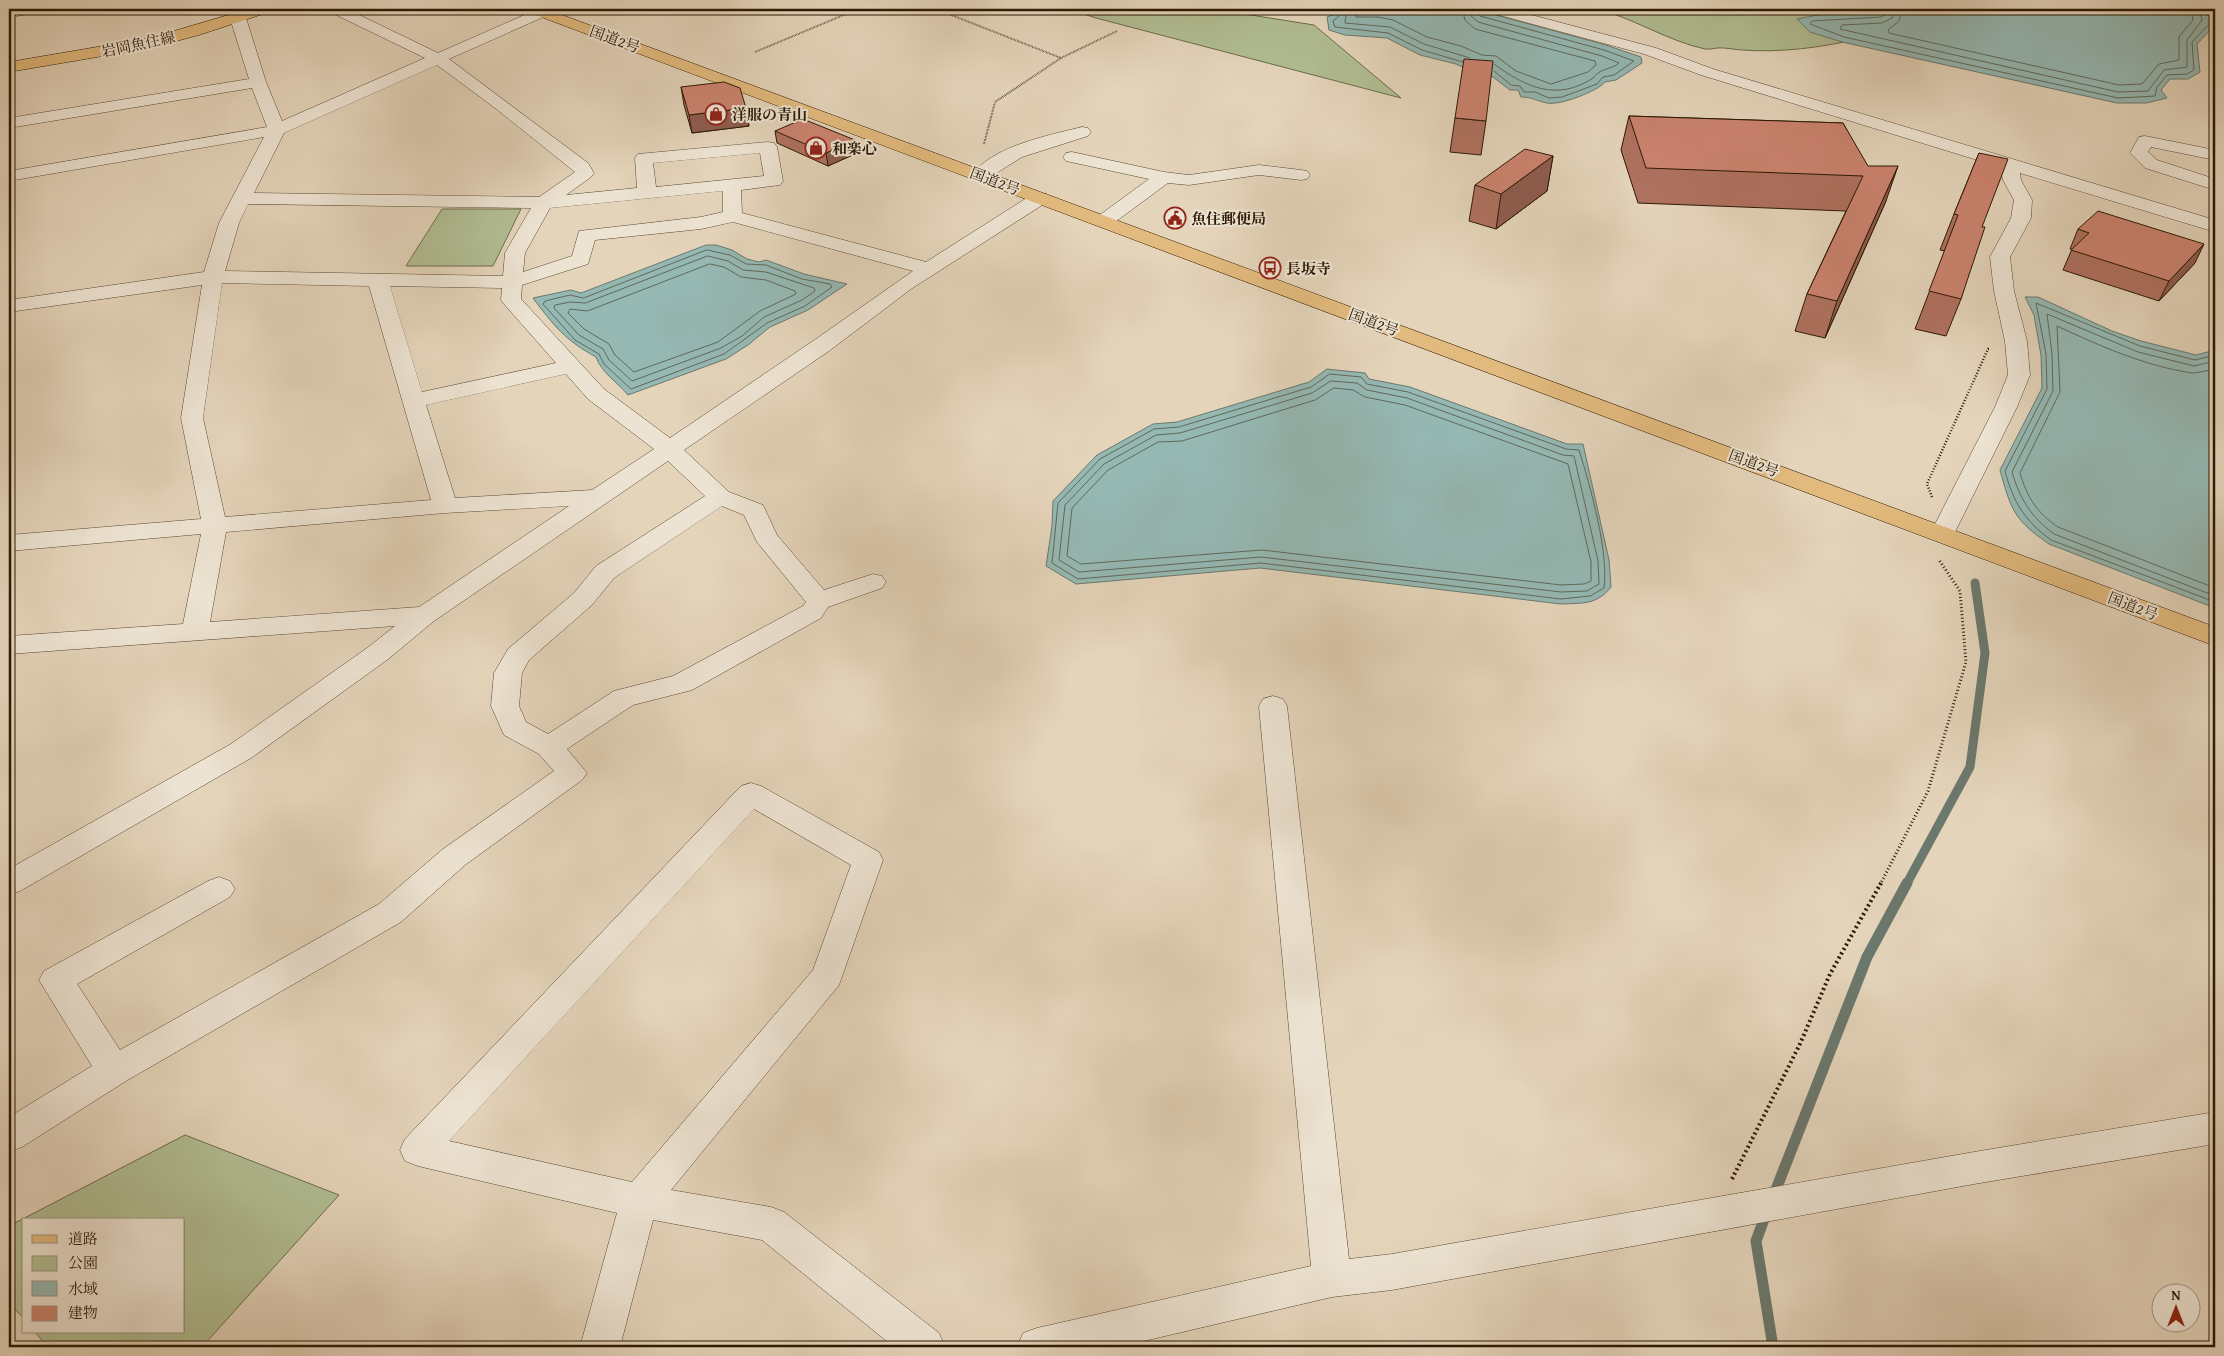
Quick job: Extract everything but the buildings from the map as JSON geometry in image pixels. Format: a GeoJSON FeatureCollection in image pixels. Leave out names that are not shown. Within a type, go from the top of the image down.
{"type":"FeatureCollection","features":[{"type":"Feature","properties":{"kind":"main road","name":"岩岡魚住線"},"geometry":{"type":"LineString","coordinates":[[9,67],[150,43],[264,9]]}},
{"type":"Feature","properties":{"kind":"main road","name":"国道2号"},"geometry":{"type":"LineString","coordinates":[[538,11],[987,169],[1040,198],[2215,636]]}},
{"type":"Feature","properties":{"kind":"street"},"geometry":{"type":"LineString","coordinates":[[9,13],[30,9]]}},
{"type":"Feature","properties":{"kind":"street"},"geometry":{"type":"LineString","coordinates":[[335,9],[436,58],[501,104],[582,167],[585,173],[543,203],[515,253],[511,300],[596,394],[669,449],[720,496],[754,510],[766,537],[819,601]]}},
{"type":"Feature","properties":{"kind":"street"},"geometry":{"type":"LineString","coordinates":[[1493,9],[1650,51],[1706,72],[2215,226]]}},
{"type":"Feature","properties":{"kind":"street"},"geometry":{"type":"LineString","coordinates":[[9,176],[277,130],[538,11]]}},
{"type":"Feature","properties":{"kind":"street"},"geometry":{"type":"LineString","coordinates":[[195,630],[215,526],[192,418],[213,277],[229,223],[277,130],[258,82],[238,18]]}},
{"type":"Feature","properties":{"kind":"street"},"geometry":{"type":"LineString","coordinates":[[9,123],[258,82]]}},
{"type":"Feature","properties":{"kind":"street"},"geometry":{"type":"LineString","coordinates":[[987,169],[1050,140],[1082,132]]}},
{"type":"Feature","properties":{"kind":"street"},"geometry":{"type":"LineString","coordinates":[[2215,155],[2145,141],[2139,152],[2151,164],[2215,185]]}},
{"type":"Feature","properties":{"kind":"street"},"geometry":{"type":"LineString","coordinates":[[242,198],[543,203],[647,194],[774,181],[768,147],[644,158],[647,194]]}},
{"type":"Feature","properties":{"kind":"street"},"geometry":{"type":"LineString","coordinates":[[1072,157],[1164,178],[1189,180],[1260,170],[1301,175]]}},
{"type":"Feature","properties":{"kind":"street"},"geometry":{"type":"LineString","coordinates":[[1942,534],[2006,407],[2019,375],[2017,346],[2004,291],[2000,257],[2021,218],[2022,200],[2012,180],[2009,164]]}},
{"type":"Feature","properties":{"kind":"street"},"geometry":{"type":"LineString","coordinates":[[1104,222],[1164,178]]}},
{"type":"Feature","properties":{"kind":"street"},"geometry":{"type":"LineString","coordinates":[[732,185],[733,216]]}},
{"type":"Feature","properties":{"kind":"street"},"geometry":{"type":"LineString","coordinates":[[9,883],[241,750],[377,654],[425,615],[930,269],[1040,198]]}},
{"type":"Feature","properties":{"kind":"street"},"geometry":{"type":"LineString","coordinates":[[9,306],[213,277],[512,282],[581,260],[586,236],[701,223],[733,216],[930,269]]}},
{"type":"Feature","properties":{"kind":"street"},"geometry":{"type":"LineString","coordinates":[[378,281],[445,506]]}},
{"type":"Feature","properties":{"kind":"street"},"geometry":{"type":"LineString","coordinates":[[413,401],[570,366]]}},
{"type":"Feature","properties":{"kind":"street"},"geometry":{"type":"LineString","coordinates":[[9,1136],[114,1071],[390,913],[454,857],[572,773],[549,747],[514,728],[505,706],[508,673],[518,655],[583,599],[605,572],[720,496]]}},
{"type":"Feature","properties":{"kind":"street"},"geometry":{"type":"LineString","coordinates":[[9,543],[445,506],[599,497]]}},
{"type":"Feature","properties":{"kind":"street"},"geometry":{"type":"LineString","coordinates":[[549,747],[624,698],[682,683],[812,612],[819,601],[873,582]]}},
{"type":"Feature","properties":{"kind":"street"},"geometry":{"type":"LineString","coordinates":[[9,645],[195,630],[425,615]]}},
{"type":"Feature","properties":{"kind":"street"},"geometry":{"type":"LineString","coordinates":[[1273,706],[1332,1279]]}},
{"type":"Feature","properties":{"kind":"street"},"geometry":{"type":"LineString","coordinates":[[600,1347],[639,1201],[826,976],[868,860],[751,794],[418,1150],[639,1201],[770,1224],[924,1347]]}},
{"type":"Feature","properties":{"kind":"street"},"geometry":{"type":"LineString","coordinates":[[114,1071],[56,980],[220,889]]}},
{"type":"Feature","properties":{"kind":"street"},"geometry":{"type":"LineString","coordinates":[[1037,1347],[1332,1279],[1392,1272],[1964,1170],[2215,1128]]}},
{"type":"Feature","properties":{"kind":"path"},"geometry":{"type":"LineString","coordinates":[[755,52],[858,9]]}},
{"type":"Feature","properties":{"kind":"path"},"geometry":{"type":"LineString","coordinates":[[936,9],[1061,58]]}},
{"type":"Feature","properties":{"kind":"path"},"geometry":{"type":"LineString","coordinates":[[987,169],[983,149],[995,102],[1061,58],[1117,31]]}},
{"type":"Feature","properties":{"kind":"path"},"geometry":{"type":"LineString","coordinates":[[1932,499],[1927,484],[1988,349],[2017,346]]}},
{"type":"Feature","properties":{"kind":"path"},"geometry":{"type":"LineString","coordinates":[[1714,1215],[1800,1044],[1830,974],[1866,912],[1928,791],[1966,662],[1960,591],[1939,560]]}},
{"type":"Feature","properties":{"kind":"green space"},"geometry":{"type":"Polygon","coordinates":[[[1068,9],[1213,9],[1314,25],[1401,98],[1096,18],[1068,9]]]}},
{"type":"Feature","properties":{"kind":"green space"},"geometry":{"type":"Polygon","coordinates":[[[1598,9],[1969,9],[1848,41],[1817,47],[1755,51],[1721,48],[1707,49],[1691,45],[1598,9]]]}},
{"type":"Feature","properties":{"kind":"green space"},"geometry":{"type":"Polygon","coordinates":[[[442,209],[521,209],[493,266],[406,266],[442,209]]]}},
{"type":"Feature","properties":{"kind":"green space"},"geometry":{"type":"Polygon","coordinates":[[[185,1135],[339,1195],[202,1347],[48,1347],[37,1334],[185,1334],[185,1218],[24,1218],[185,1135]]]}},
{"type":"Feature","properties":{"kind":"green space"},"geometry":{"type":"Polygon","coordinates":[[[22,1219],[22,1317],[9,1302],[9,1226],[22,1219]]]}},
{"type":"Feature","properties":{"kind":"water"},"geometry":{"type":"Polygon","coordinates":[[[1336,9],[1474,9],[1606,45],[1641,57],[1642,63],[1616,80],[1605,82],[1595,90],[1569,100],[1547,103],[1521,97],[1518,90],[1510,90],[1489,74],[1478,74],[1456,64],[1420,55],[1387,38],[1345,35],[1329,30],[1327,17],[1335,14],[1336,9]]]}},
{"type":"Feature","properties":{"kind":"water"},"geometry":{"type":"Polygon","coordinates":[[[1887,9],[2206,9],[2213,13],[2215,25],[2197,44],[2200,72],[2188,79],[2170,79],[2161,90],[2167,98],[2146,103],[2117,103],[1842,42],[1810,32],[1797,19],[1823,14],[1880,12],[1887,9]]]}},
{"type":"Feature","properties":{"kind":"water"},"geometry":{"type":"Polygon","coordinates":[[[706,245],[716,245],[732,250],[747,259],[759,262],[766,260],[804,274],[847,284],[808,310],[770,327],[748,345],[726,359],[628,395],[606,372],[596,357],[576,345],[561,332],[533,298],[571,290],[581,293],[706,245]]]}},
{"type":"Feature","properties":{"kind":"water"},"geometry":{"type":"Polygon","coordinates":[[[2025,297],[2038,297],[2112,331],[2141,341],[2196,355],[2215,350],[2215,608],[2049,544],[2021,521],[2011,505],[2000,470],[2042,388],[2041,355],[2034,315],[2025,297]]]}},
{"type":"Feature","properties":{"kind":"water"},"geometry":{"type":"Polygon","coordinates":[[[1327,369],[1365,373],[1369,379],[1410,387],[1567,444],[1583,444],[1609,560],[1611,587],[1606,593],[1595,600],[1583,603],[1561,604],[1260,568],[1076,584],[1046,566],[1052,526],[1053,501],[1097,455],[1153,424],[1177,422],[1309,382],[1327,369]]]}},
{"type":"Feature","properties":{"kind":"waterway"},"geometry":{"type":"LineString","coordinates":[[1906,885],[1970,767],[1985,653],[1975,583]]}},
{"type":"Feature","properties":{"kind":"waterway"},"geometry":{"type":"LineString","coordinates":[[1773,1197],[1867,957],[1907,883]]}},
{"type":"Feature","properties":{"kind":"waterway"},"geometry":{"type":"LineString","coordinates":[[1767,1211],[1756,1241],[1773,1347]]}},
{"type":"Feature","properties":{"kind":"place","name":"洋服の青山"},"geometry":{"type":"Point","coordinates":[716,114]}},
{"type":"Feature","properties":{"kind":"place","name":"和楽心"},"geometry":{"type":"Point","coordinates":[816,148]}},
{"type":"Feature","properties":{"kind":"place","name":"魚住郵便局"},"geometry":{"type":"Point","coordinates":[1175,218]}},
{"type":"Feature","properties":{"kind":"place","name":"長坂寺"},"geometry":{"type":"Point","coordinates":[1270,268]}}]}
